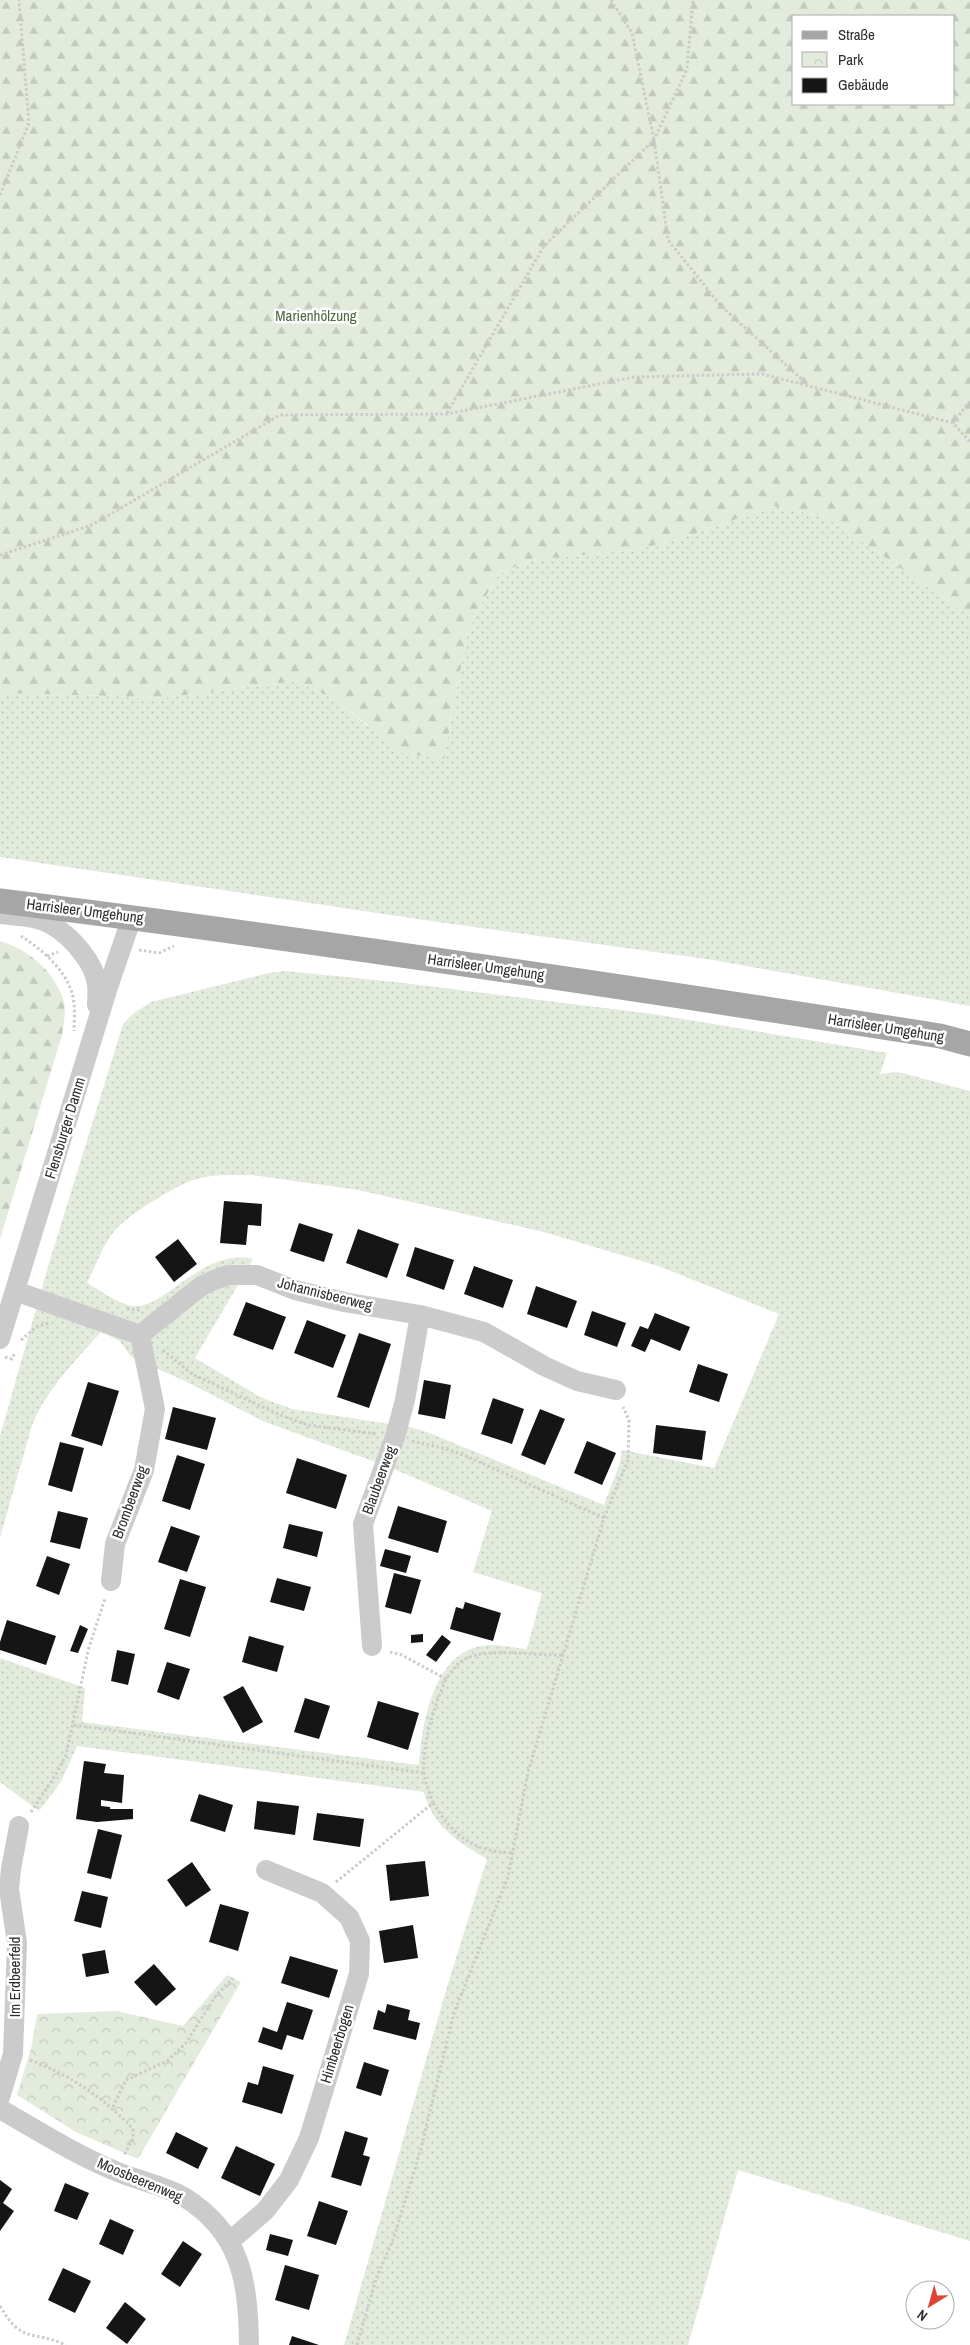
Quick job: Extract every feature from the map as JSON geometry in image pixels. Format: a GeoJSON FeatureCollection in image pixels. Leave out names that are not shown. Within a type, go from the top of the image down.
{"type":"FeatureCollection","features":[{"type":"Feature","properties":{"kind":"main road","name":"Harrisleer Umgehung"},"geometry":{"type":"LineString","coordinates":[[0,901],[132,917],[666,993],[940,1036],[970,1044]]}},
{"type":"Feature","properties":{"kind":"street"},"geometry":{"type":"LineString","coordinates":[[0,914],[35,919],[52,925],[77,947],[89,963],[96,978],[97,1024]]}},
{"type":"Feature","properties":{"kind":"street","name":"Flensburger Damm"},"geometry":{"type":"LineString","coordinates":[[0,1339],[132,917]]}},
{"type":"Feature","properties":{"kind":"street","name":"Johannisbeerweg"},"geometry":{"type":"LineString","coordinates":[[140,1335],[200,1288],[228,1275],[257,1275],[311,1294],[420,1315],[484,1332],[544,1366],[577,1380],[616,1390]]}},
{"type":"Feature","properties":{"kind":"street"},"geometry":{"type":"LineString","coordinates":[[15,1291],[140,1335]]}},
{"type":"Feature","properties":{"kind":"street","name":"Blaubeerweg"},"geometry":{"type":"LineString","coordinates":[[372,1646],[363,1524],[395,1437],[405,1400],[420,1315]]}},
{"type":"Feature","properties":{"kind":"street","name":"Brombeerweg"},"geometry":{"type":"LineString","coordinates":[[111,1581],[115,1544],[144,1470],[154,1409],[140,1335]]}},
{"type":"Feature","properties":{"kind":"street","name":"Im Erdbeerfeld"},"geometry":{"type":"LineString","coordinates":[[0,2097],[13,2054],[16,1942],[9,1889],[19,1826]]}},
{"type":"Feature","properties":{"kind":"street","name":"Himbeerbogen"},"geometry":{"type":"LineString","coordinates":[[230,2241],[265,2211],[288,2180],[309,2138],[359,1974],[360,1941],[349,1917],[322,1893],[266,1870]]}},
{"type":"Feature","properties":{"kind":"street","name":"Moosbeerenweg"},"geometry":{"type":"LineString","coordinates":[[0,2097],[60,2146],[115,2171],[183,2196],[207,2215],[230,2241],[241,2268],[248,2304],[249,2345]]}},
{"type":"Feature","properties":{"kind":"path"},"geometry":{"type":"LineString","coordinates":[[0,195],[29,123],[19,0]]}},
{"type":"Feature","properties":{"kind":"path"},"geometry":{"type":"LineString","coordinates":[[612,0],[632,33],[654,140],[668,240],[721,306],[808,385]]}},
{"type":"Feature","properties":{"kind":"path"},"geometry":{"type":"LineString","coordinates":[[447,414],[544,246],[654,140],[687,69],[693,0]]}},
{"type":"Feature","properties":{"kind":"path"},"geometry":{"type":"LineString","coordinates":[[0,555],[92,525],[280,415],[447,414],[634,377],[762,374],[953,424],[970,442]]}},
{"type":"Feature","properties":{"kind":"path"},"geometry":{"type":"LineString","coordinates":[[953,424],[970,401]]}},
{"type":"Feature","properties":{"kind":"path"},"geometry":{"type":"LineString","coordinates":[[14,933],[40,948],[59,969],[70,988],[74,1003],[72,1040]]}},
{"type":"Feature","properties":{"kind":"path"},"geometry":{"type":"LineString","coordinates":[[123,947],[159,953],[178,945]]}},
{"type":"Feature","properties":{"kind":"path"},"geometry":{"type":"LineString","coordinates":[[47,956],[77,947]]}},
{"type":"Feature","properties":{"kind":"path"},"geometry":{"type":"LineString","coordinates":[[140,1335],[162,1349],[192,1374],[280,1415],[308,1425],[395,1437],[447,1449],[604,1518]]}},
{"type":"Feature","properties":{"kind":"path"},"geometry":{"type":"LineString","coordinates":[[357,2345],[376,2279],[394,2237],[420,2152],[454,2013],[504,1889],[528,1772],[604,1518],[628,1460],[629,1420],[616,1390]]}},
{"type":"Feature","properties":{"kind":"path"},"geometry":{"type":"LineString","coordinates":[[19,1826],[39,1802],[66,1755],[74,1725],[89,1647],[111,1581]]}},
{"type":"Feature","properties":{"kind":"path"},"geometry":{"type":"LineString","coordinates":[[372,1646],[402,1656],[446,1679]]}},
{"type":"Feature","properties":{"kind":"path"},"geometry":{"type":"LineString","coordinates":[[512,1853],[490,1852],[462,1838],[443,1818],[433,1803],[424,1773],[428,1738],[437,1700],[446,1679],[456,1666],[465,1659],[488,1652],[563,1655]]}},
{"type":"Feature","properties":{"kind":"path"},"geometry":{"type":"LineString","coordinates":[[74,1725],[424,1773]]}},
{"type":"Feature","properties":{"kind":"path"},"geometry":{"type":"LineString","coordinates":[[322,1893],[433,1803]]}},
{"type":"Feature","properties":{"kind":"path"},"geometry":{"type":"LineString","coordinates":[[112,2107],[126,2080],[167,2061],[186,2043],[215,1997],[234,1978]]}},
{"type":"Feature","properties":{"kind":"path"},"geometry":{"type":"LineString","coordinates":[[13,2054],[59,2071],[112,2107],[133,2129],[133,2139],[115,2171]]}},
{"type":"Feature","properties":{"kind":"path"},"geometry":{"type":"LineString","coordinates":[[0,2306],[11,2326],[18,2332],[66,2345]]}},
{"type":"Feature","properties":{"kind":"green space","name":"Marienhölzung"},"geometry":{"type":"Polygon","coordinates":[[[0,0],[970,0],[970,616],[826,517],[774,506],[682,538],[635,550],[531,560],[499,574],[476,613],[466,639],[444,759],[402,753],[336,700],[296,681],[154,699],[117,696],[0,693],[0,0]]]}},
{"type":"Feature","properties":{"kind":"green space"},"geometry":{"type":"Polygon","coordinates":[[[774,506],[826,517],[970,616],[970,1006],[713,960],[438,922],[0,857],[0,693],[117,696],[154,699],[296,681],[336,700],[366,725],[444,759],[466,639],[476,613],[499,574],[531,560],[635,550],[682,538],[774,506]]]}},
{"type":"Feature","properties":{"kind":"green space"},"geometry":{"type":"Polygon","coordinates":[[[0,941],[20,949],[45,969],[52,977],[62,996],[65,1010],[62,1035],[0,1239],[0,941]]]}},
{"type":"Feature","properties":{"kind":"green space"},"geometry":{"type":"Polygon","coordinates":[[[285,971],[396,982],[653,1014],[887,1053],[880,1074],[898,1072],[970,1091],[970,2241],[738,2170],[688,2345],[344,2345],[447,1987],[487,1859],[466,1847],[440,1824],[433,1815],[424,1792],[77,1746],[61,1782],[39,1811],[0,1782],[0,1658],[85,1688],[82,1722],[419,1765],[427,1713],[441,1677],[451,1663],[464,1652],[486,1645],[527,1649],[542,1593],[473,1572],[492,1511],[389,1467],[265,1422],[185,1381],[131,1357],[120,1341],[101,1332],[62,1376],[38,1412],[32,1425],[0,1538],[0,1436],[50,1260],[123,1024],[134,1013],[151,1002],[269,973],[285,971]],[[253,1175],[216,1176],[198,1179],[174,1189],[150,1203],[127,1219],[112,1234],[87,1283],[123,1303],[141,1306],[154,1301],[199,1271],[215,1263],[234,1258],[253,1259],[195,1358],[260,1397],[292,1409],[409,1427],[427,1432],[604,1505],[620,1463],[622,1450],[714,1468],[779,1314],[658,1266],[544,1232],[358,1190],[253,1175]]]}},
{"type":"Feature","properties":{"kind":"green space"},"geometry":{"type":"Polygon","coordinates":[[[227,1975],[241,1982],[138,2159],[76,2132],[17,2095],[32,2045],[37,2014],[117,2011],[183,2026],[227,1975]]]}},
{"type":"Feature","properties":{"kind":"building"},"geometry":{"type":"Polygon","coordinates":[[[224,1201],[262,1204],[261,1226],[248,1225],[246,1245],[220,1243],[224,1201]]]}},
{"type":"Feature","properties":{"kind":"building"},"geometry":{"type":"Polygon","coordinates":[[[299,1223],[333,1234],[324,1262],[290,1251],[299,1223]]]}},
{"type":"Feature","properties":{"kind":"building"},"geometry":{"type":"Polygon","coordinates":[[[358,1229],[399,1244],[387,1278],[346,1263],[358,1229]]]}},
{"type":"Feature","properties":{"kind":"building"},"geometry":{"type":"Polygon","coordinates":[[[178,1239],[197,1264],[174,1282],[155,1257],[178,1239]]]}},
{"type":"Feature","properties":{"kind":"building"},"geometry":{"type":"Polygon","coordinates":[[[415,1247],[454,1260],[444,1290],[406,1276],[415,1247]]]}},
{"type":"Feature","properties":{"kind":"building"},"geometry":{"type":"Polygon","coordinates":[[[474,1266],[513,1280],[503,1308],[464,1294],[474,1266]]]}},
{"type":"Feature","properties":{"kind":"building"},"geometry":{"type":"Polygon","coordinates":[[[536,1286],[577,1301],[567,1328],[527,1314],[536,1286]]]}},
{"type":"Feature","properties":{"kind":"building"},"geometry":{"type":"Polygon","coordinates":[[[246,1302],[286,1317],[273,1350],[233,1335],[246,1302]]]}},
{"type":"Feature","properties":{"kind":"building"},"geometry":{"type":"Polygon","coordinates":[[[592,1311],[626,1323],[617,1347],[584,1335],[592,1311]]]}},
{"type":"Feature","properties":{"kind":"building"},"geometry":{"type":"Polygon","coordinates":[[[655,1313],[690,1327],[680,1351],[651,1339],[645,1352],[631,1346],[640,1326],[648,1329],[655,1313]]]}},
{"type":"Feature","properties":{"kind":"building"},"geometry":{"type":"Polygon","coordinates":[[[307,1320],[346,1335],[333,1368],[294,1353],[307,1320]]]}},
{"type":"Feature","properties":{"kind":"building"},"geometry":{"type":"Polygon","coordinates":[[[359,1333],[391,1344],[369,1408],[337,1397],[359,1333]]]}},
{"type":"Feature","properties":{"kind":"building"},"geometry":{"type":"Polygon","coordinates":[[[698,1364],[728,1374],[719,1402],[689,1392],[698,1364]]]}},
{"type":"Feature","properties":{"kind":"building"},"geometry":{"type":"Polygon","coordinates":[[[424,1380],[451,1385],[445,1419],[418,1414],[424,1380]]]}},
{"type":"Feature","properties":{"kind":"building"},"geometry":{"type":"Polygon","coordinates":[[[88,1382],[119,1391],[102,1446],[71,1436],[88,1382]]]}},
{"type":"Feature","properties":{"kind":"building"},"geometry":{"type":"Polygon","coordinates":[[[493,1398],[524,1409],[512,1444],[481,1434],[493,1398]]]}},
{"type":"Feature","properties":{"kind":"building"},"geometry":{"type":"Polygon","coordinates":[[[173,1407],[216,1418],[207,1450],[165,1439],[173,1407]]]}},
{"type":"Feature","properties":{"kind":"building"},"geometry":{"type":"Polygon","coordinates":[[[540,1409],[565,1419],[545,1465],[521,1455],[540,1409]]]}},
{"type":"Feature","properties":{"kind":"building"},"geometry":{"type":"Polygon","coordinates":[[[656,1425],[706,1431],[702,1460],[653,1453],[656,1425]]]}},
{"type":"Feature","properties":{"kind":"building"},"geometry":{"type":"Polygon","coordinates":[[[587,1441],[616,1453],[602,1485],[574,1473],[587,1441]]]}},
{"type":"Feature","properties":{"kind":"building"},"geometry":{"type":"Polygon","coordinates":[[[60,1442],[84,1448],[72,1492],[48,1485],[60,1442]]]}},
{"type":"Feature","properties":{"kind":"building"},"geometry":{"type":"Polygon","coordinates":[[[177,1455],[205,1464],[190,1510],[162,1501],[177,1455]]]}},
{"type":"Feature","properties":{"kind":"building"},"geometry":{"type":"Polygon","coordinates":[[[297,1458],[347,1475],[336,1509],[286,1493],[297,1458]]]}},
{"type":"Feature","properties":{"kind":"building"},"geometry":{"type":"Polygon","coordinates":[[[398,1506],[447,1521],[438,1553],[388,1538],[398,1506]]]}},
{"type":"Feature","properties":{"kind":"building"},"geometry":{"type":"Polygon","coordinates":[[[58,1511],[88,1518],[80,1549],[50,1542],[58,1511]]]}},
{"type":"Feature","properties":{"kind":"building"},"geometry":{"type":"Polygon","coordinates":[[[289,1524],[323,1532],[317,1557],[283,1548],[289,1524]]]}},
{"type":"Feature","properties":{"kind":"building"},"geometry":{"type":"Polygon","coordinates":[[[171,1526],[200,1536],[187,1572],[158,1562],[171,1526]]]}},
{"type":"Feature","properties":{"kind":"building"},"geometry":{"type":"Polygon","coordinates":[[[385,1549],[411,1556],[406,1573],[380,1566],[385,1549]]]}},
{"type":"Feature","properties":{"kind":"building"},"geometry":{"type":"Polygon","coordinates":[[[47,1556],[70,1564],[59,1595],[36,1586],[47,1556]]]}},
{"type":"Feature","properties":{"kind":"building"},"geometry":{"type":"Polygon","coordinates":[[[394,1573],[421,1580],[411,1614],[385,1607],[394,1573]]]}},
{"type":"Feature","properties":{"kind":"building"},"geometry":{"type":"Polygon","coordinates":[[[277,1578],[311,1587],[304,1611],[270,1602],[277,1578]]]}},
{"type":"Feature","properties":{"kind":"building"},"geometry":{"type":"Polygon","coordinates":[[[180,1579],[206,1587],[190,1637],[164,1629],[180,1579]]]}},
{"type":"Feature","properties":{"kind":"building"},"geometry":{"type":"Polygon","coordinates":[[[465,1602],[501,1613],[493,1641],[450,1629],[456,1607],[463,1609],[465,1602]]]}},
{"type":"Feature","properties":{"kind":"building"},"geometry":{"type":"Polygon","coordinates":[[[7,1620],[56,1636],[46,1665],[0,1650],[0,1642],[7,1620]]]}},
{"type":"Feature","properties":{"kind":"building"},"geometry":{"type":"Polygon","coordinates":[[[80,1625],[88,1629],[78,1653],[70,1651],[80,1625]]]}},
{"type":"Feature","properties":{"kind":"building"},"geometry":{"type":"Polygon","coordinates":[[[423,1634],[423,1642],[411,1643],[411,1635],[423,1634]]]}},
{"type":"Feature","properties":{"kind":"building"},"geometry":{"type":"Polygon","coordinates":[[[442,1635],[451,1642],[436,1662],[426,1655],[442,1635]]]}},
{"type":"Feature","properties":{"kind":"building"},"geometry":{"type":"Polygon","coordinates":[[[249,1636],[284,1646],[277,1672],[242,1662],[249,1636]]]}},
{"type":"Feature","properties":{"kind":"building"},"geometry":{"type":"Polygon","coordinates":[[[117,1650],[135,1654],[128,1685],[111,1681],[117,1650]]]}},
{"type":"Feature","properties":{"kind":"building"},"geometry":{"type":"Polygon","coordinates":[[[167,1662],[190,1669],[179,1700],[157,1692],[167,1662]]]}},
{"type":"Feature","properties":{"kind":"building"},"geometry":{"type":"Polygon","coordinates":[[[243,1686],[263,1722],[243,1733],[223,1697],[243,1686]]]}},
{"type":"Feature","properties":{"kind":"building"},"geometry":{"type":"Polygon","coordinates":[[[305,1698],[330,1706],[319,1739],[294,1732],[305,1698]]]}},
{"type":"Feature","properties":{"kind":"building"},"geometry":{"type":"Polygon","coordinates":[[[378,1701],[419,1713],[408,1750],[367,1737],[378,1701]]]}},
{"type":"Feature","properties":{"kind":"building"},"geometry":{"type":"Polygon","coordinates":[[[84,1761],[106,1764],[104,1773],[124,1775],[122,1803],[101,1800],[101,1806],[110,1807],[110,1809],[133,1809],[133,1819],[97,1822],[76,1819],[84,1761]]]}},
{"type":"Feature","properties":{"kind":"building"},"geometry":{"type":"Polygon","coordinates":[[[199,1794],[233,1805],[225,1832],[190,1821],[199,1794]]]}},
{"type":"Feature","properties":{"kind":"building"},"geometry":{"type":"Polygon","coordinates":[[[257,1801],[299,1806],[295,1835],[254,1829],[257,1801]]]}},
{"type":"Feature","properties":{"kind":"building"},"geometry":{"type":"Polygon","coordinates":[[[317,1813],[364,1819],[360,1847],[313,1840],[317,1813]]]}},
{"type":"Feature","properties":{"kind":"building"},"geometry":{"type":"Polygon","coordinates":[[[98,1829],[122,1835],[111,1879],[87,1873],[98,1829]]]}},
{"type":"Feature","properties":{"kind":"building"},"geometry":{"type":"Polygon","coordinates":[[[425,1861],[429,1896],[390,1901],[386,1865],[425,1861]]]}},
{"type":"Feature","properties":{"kind":"building"},"geometry":{"type":"Polygon","coordinates":[[[192,1862],[211,1890],[186,1907],[167,1880],[192,1862]]]}},
{"type":"Feature","properties":{"kind":"building"},"geometry":{"type":"Polygon","coordinates":[[[82,1891],[108,1897],[101,1928],[74,1921],[82,1891]]]}},
{"type":"Feature","properties":{"kind":"building"},"geometry":{"type":"Polygon","coordinates":[[[220,1904],[249,1912],[238,1951],[209,1942],[220,1904]]]}},
{"type":"Feature","properties":{"kind":"building"},"geometry":{"type":"Polygon","coordinates":[[[413,1925],[418,1958],[384,1963],[379,1931],[413,1925]]]}},
{"type":"Feature","properties":{"kind":"building"},"geometry":{"type":"Polygon","coordinates":[[[105,1950],[109,1973],[86,1977],[82,1954],[105,1950]]]}},
{"type":"Feature","properties":{"kind":"building"},"geometry":{"type":"Polygon","coordinates":[[[290,1956],[338,1970],[329,1998],[281,1983],[290,1956]]]}},
{"type":"Feature","properties":{"kind":"building"},"geometry":{"type":"Polygon","coordinates":[[[154,1964],[176,1989],[156,2006],[134,1982],[154,1964]]]}},
{"type":"Feature","properties":{"kind":"building"},"geometry":{"type":"Polygon","coordinates":[[[287,2002],[313,2010],[303,2040],[287,2035],[282,2050],[258,2042],[263,2027],[277,2032],[287,2002]]]}},
{"type":"Feature","properties":{"kind":"building"},"geometry":{"type":"Polygon","coordinates":[[[387,2004],[410,2010],[408,2020],[420,2023],[416,2040],[373,2029],[378,2010],[385,2013],[387,2004]]]}},
{"type":"Feature","properties":{"kind":"building"},"geometry":{"type":"Polygon","coordinates":[[[364,2062],[389,2070],[381,2096],[356,2088],[364,2062]]]}},
{"type":"Feature","properties":{"kind":"building"},"geometry":{"type":"Polygon","coordinates":[[[263,2066],[294,2075],[282,2114],[242,2102],[248,2082],[258,2085],[263,2066]]]}},
{"type":"Feature","properties":{"kind":"building"},"geometry":{"type":"Polygon","coordinates":[[[345,2131],[368,2138],[363,2155],[370,2157],[361,2186],[331,2177],[345,2131]]]}},
{"type":"Feature","properties":{"kind":"building"},"geometry":{"type":"Polygon","coordinates":[[[176,2132],[208,2148],[198,2169],[166,2153],[176,2132]]]}},
{"type":"Feature","properties":{"kind":"building"},"geometry":{"type":"Polygon","coordinates":[[[236,2146],[275,2164],[260,2196],[221,2178],[236,2146]]]}},
{"type":"Feature","properties":{"kind":"building"},"geometry":{"type":"Polygon","coordinates":[[[0,2180],[12,2189],[3,2203],[14,2211],[0,2231],[0,2180]]]}},
{"type":"Feature","properties":{"kind":"building"},"geometry":{"type":"Polygon","coordinates":[[[65,2183],[89,2193],[77,2220],[54,2211],[65,2183]]]}},
{"type":"Feature","properties":{"kind":"building"},"geometry":{"type":"Polygon","coordinates":[[[319,2201],[348,2211],[336,2245],[307,2236],[319,2201]]]}},
{"type":"Feature","properties":{"kind":"building"},"geometry":{"type":"Polygon","coordinates":[[[110,2219],[134,2230],[123,2255],[99,2244],[110,2219]]]}},
{"type":"Feature","properties":{"kind":"building"},"geometry":{"type":"Polygon","coordinates":[[[270,2234],[293,2240],[288,2256],[266,2250],[270,2234]]]}},
{"type":"Feature","properties":{"kind":"building"},"geometry":{"type":"Polygon","coordinates":[[[183,2241],[202,2254],[180,2287],[161,2274],[183,2241]]]}},
{"type":"Feature","properties":{"kind":"building"},"geometry":{"type":"Polygon","coordinates":[[[285,2265],[319,2275],[309,2310],[275,2300],[285,2265]]]}},
{"type":"Feature","properties":{"kind":"building"},"geometry":{"type":"Polygon","coordinates":[[[63,2268],[91,2281],[75,2313],[48,2300],[63,2268]]]}},
{"type":"Feature","properties":{"kind":"building"},"geometry":{"type":"Polygon","coordinates":[[[125,2302],[146,2319],[127,2344],[106,2328],[125,2302]]]}},
{"type":"Feature","properties":{"kind":"building"},"geometry":{"type":"Polygon","coordinates":[[[292,2336],[319,2345],[289,2345],[292,2336]]]}}]}
